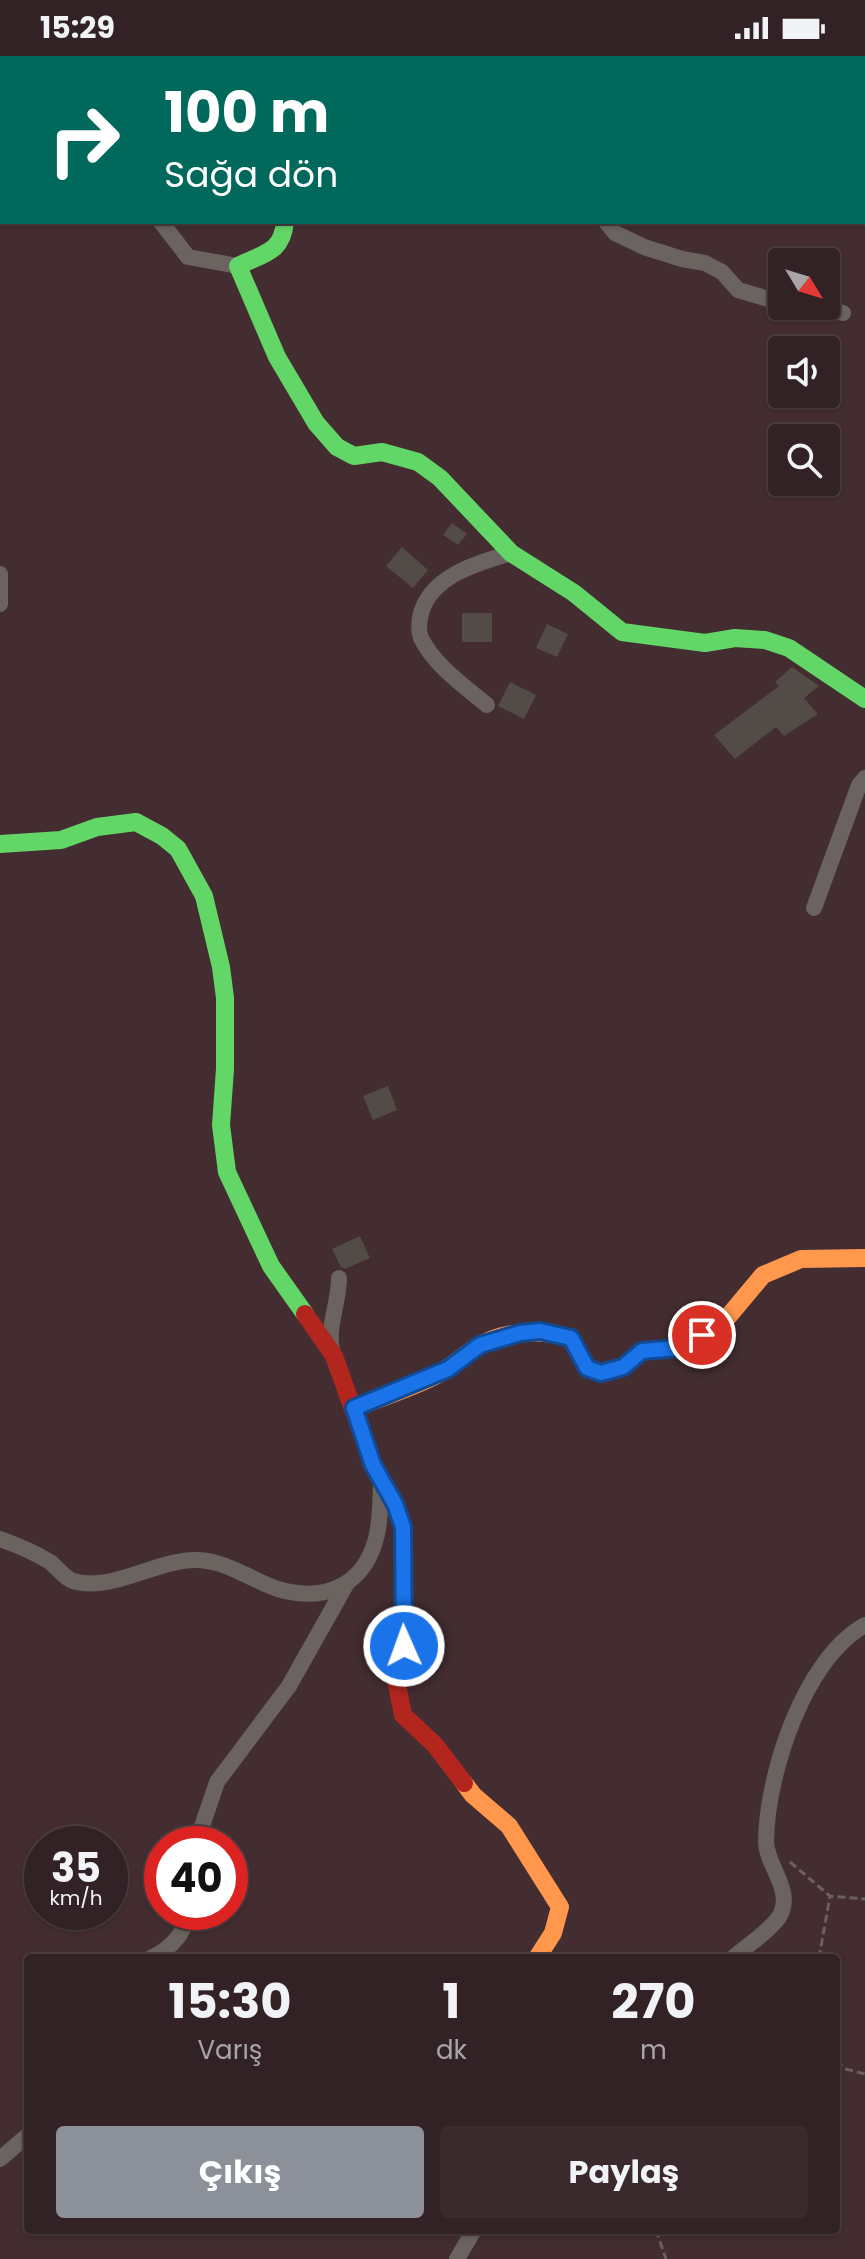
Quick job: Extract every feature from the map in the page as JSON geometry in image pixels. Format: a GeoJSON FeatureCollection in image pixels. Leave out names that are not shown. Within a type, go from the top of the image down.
{"type":"FeatureCollection","features":[{"type":"Feature","properties":{"kind":"street"},"geometry":{"type":"LineString","coordinates":[[163,224],[188,257],[238,266],[276,247],[283,240],[285,224]]}},
{"type":"Feature","properties":{"kind":"street"},"geometry":{"type":"LineString","coordinates":[[608,224],[615,233],[644,247],[705,263],[722,272],[738,290],[768,299]]}},
{"type":"Feature","properties":{"kind":"street"},"geometry":{"type":"LineString","coordinates":[[238,266],[277,357],[316,423],[337,447],[354,456],[382,452],[418,462],[440,478],[511,553],[574,593],[622,632],[705,643],[735,638],[765,640],[789,648],[865,699]]}},
{"type":"Feature","properties":{"kind":"street"},"geometry":{"type":"LineString","coordinates":[[487,705],[440,664],[419,635],[419,623],[425,603],[443,582],[478,563],[511,553]]}},
{"type":"Feature","properties":{"kind":"street"},"geometry":{"type":"LineString","coordinates":[[0,574],[0,604]]}},
{"type":"Feature","properties":{"kind":"street"},"geometry":{"type":"LineString","coordinates":[[814,908],[859,785],[865,778]]}},
{"type":"Feature","properties":{"kind":"street"},"geometry":{"type":"LineString","coordinates":[[0,844],[61,840],[97,827],[136,822],[178,849],[204,896],[221,967],[225,998],[225,1069],[221,1125],[227,1172],[271,1266],[334,1356]]}},
{"type":"Feature","properties":{"kind":"street"},"geometry":{"type":"LineString","coordinates":[[354,1408],[448,1369],[480,1345],[520,1333],[540,1331],[571,1338],[587,1368],[601,1373],[623,1367],[642,1351],[679,1348],[722,1324],[763,1275],[801,1259],[865,1258]]}},
{"type":"Feature","properties":{"kind":"street"},"geometry":{"type":"LineString","coordinates":[[339,1278],[339,1302],[329,1336],[334,1356],[373,1465],[403,1527],[404,1646],[396,1680],[403,1715],[435,1745],[473,1795],[509,1826],[560,1907],[553,1933],[540,1954]]}},
{"type":"Feature","properties":{"kind":"street"},"geometry":{"type":"LineString","coordinates":[[202,1826],[217,1782],[289,1686],[347,1583],[361,1570],[375,1542],[381,1480]]}},
{"type":"Feature","properties":{"kind":"street"},"geometry":{"type":"LineString","coordinates":[[0,1539],[24,1547],[51,1563],[70,1580],[83,1583],[102,1582],[178,1561],[197,1560],[234,1568],[278,1589],[303,1594],[330,1590],[347,1583]]}},
{"type":"Feature","properties":{"kind":"street"},"geometry":{"type":"LineString","coordinates":[[738,1954],[779,1918],[783,1905],[782,1887],[766,1844],[775,1775],[788,1728],[821,1668],[847,1637],[865,1625]]}},
{"type":"Feature","properties":{"kind":"street"},"geometry":{"type":"LineString","coordinates":[[160,1954],[184,1930]]}},
{"type":"Feature","properties":{"kind":"street"},"geometry":{"type":"LineString","coordinates":[[0,2159],[24,2138]]}},
{"type":"Feature","properties":{"kind":"street"},"geometry":{"type":"LineString","coordinates":[[457,2259],[472,2234]]}},
{"type":"Feature","properties":{"kind":"path"},"geometry":{"type":"LineString","coordinates":[[788,1861],[830,1896],[865,1899]]}},
{"type":"Feature","properties":{"kind":"path"},"geometry":{"type":"LineString","coordinates":[[820,1954],[830,1896]]}},
{"type":"Feature","properties":{"kind":"path"},"geometry":{"type":"LineString","coordinates":[[840,2064],[865,2074]]}},
{"type":"Feature","properties":{"kind":"path"},"geometry":{"type":"LineString","coordinates":[[657,2234],[666,2259]]}},
{"type":"Feature","properties":{"kind":"building"},"geometry":{"type":"Polygon","coordinates":[[[452,523],[467,534],[458,545],[443,535],[452,523]]]}},
{"type":"Feature","properties":{"kind":"building"},"geometry":{"type":"Polygon","coordinates":[[[402,547],[428,570],[413,588],[386,566],[402,547]]]}},
{"type":"Feature","properties":{"kind":"building"},"geometry":{"type":"Polygon","coordinates":[[[462,613],[492,613],[492,642],[462,642],[462,613]]]}},
{"type":"Feature","properties":{"kind":"building"},"geometry":{"type":"Polygon","coordinates":[[[547,624],[568,634],[557,657],[536,648],[547,624]]]}},
{"type":"Feature","properties":{"kind":"building"},"geometry":{"type":"Polygon","coordinates":[[[792,667],[819,686],[804,698],[818,714],[784,736],[776,727],[735,759],[714,735],[779,686],[775,682],[792,667]]]}},
{"type":"Feature","properties":{"kind":"building"},"geometry":{"type":"Polygon","coordinates":[[[510,682],[536,695],[524,719],[498,706],[510,682]]]}},
{"type":"Feature","properties":{"kind":"building"},"geometry":{"type":"Polygon","coordinates":[[[388,1086],[397,1110],[373,1120],[363,1096],[388,1086]]]}},
{"type":"Feature","properties":{"kind":"building"},"geometry":{"type":"Polygon","coordinates":[[[360,1236],[370,1258],[345,1269],[341,1267],[332,1249],[360,1236]]]}},
{"type":"Feature","properties":{"kind":"traffic: fast"},"geometry":{"type":"LineString","coordinates":[[285,224],[276,246],[238,266],[277,357],[316,423],[337,447],[354,456],[382,452],[418,462],[440,478],[511,553],[574,593],[622,632],[705,643],[735,638],[765,640],[789,648],[865,699]]}},
{"type":"Feature","properties":{"kind":"traffic: fast"},"geometry":{"type":"LineString","coordinates":[[0,844],[61,840],[97,827],[136,822],[178,849],[204,896],[221,967],[225,998],[221,1125],[227,1172],[271,1266],[305,1314]]}},
{"type":"Feature","properties":{"kind":"traffic: slow"},"geometry":{"type":"LineString","coordinates":[[354,1408],[425,1381],[486,1342],[522,1333],[547,1333],[571,1338],[587,1368],[601,1373],[623,1367],[642,1351],[679,1348],[722,1324],[763,1275],[801,1259],[865,1258]]}},
{"type":"Feature","properties":{"kind":"traffic: slow"},"geometry":{"type":"LineString","coordinates":[[464,1783],[473,1795],[509,1826],[560,1907],[553,1933],[540,1954]]}},
{"type":"Feature","properties":{"kind":"traffic: jam"},"geometry":{"type":"LineString","coordinates":[[305,1314],[334,1356],[373,1465],[395,1504],[403,1527],[404,1646],[396,1680],[403,1715],[435,1745],[464,1783]]}},
{"type":"Feature","properties":{"kind":"route"},"geometry":{"type":"LineString","coordinates":[[404,1646],[403,1527],[395,1504],[373,1465],[354,1408],[448,1369],[480,1345],[520,1333],[540,1331],[571,1338],[587,1368],[601,1373],[623,1367],[642,1351],[679,1348],[702,1335]]}}]}
